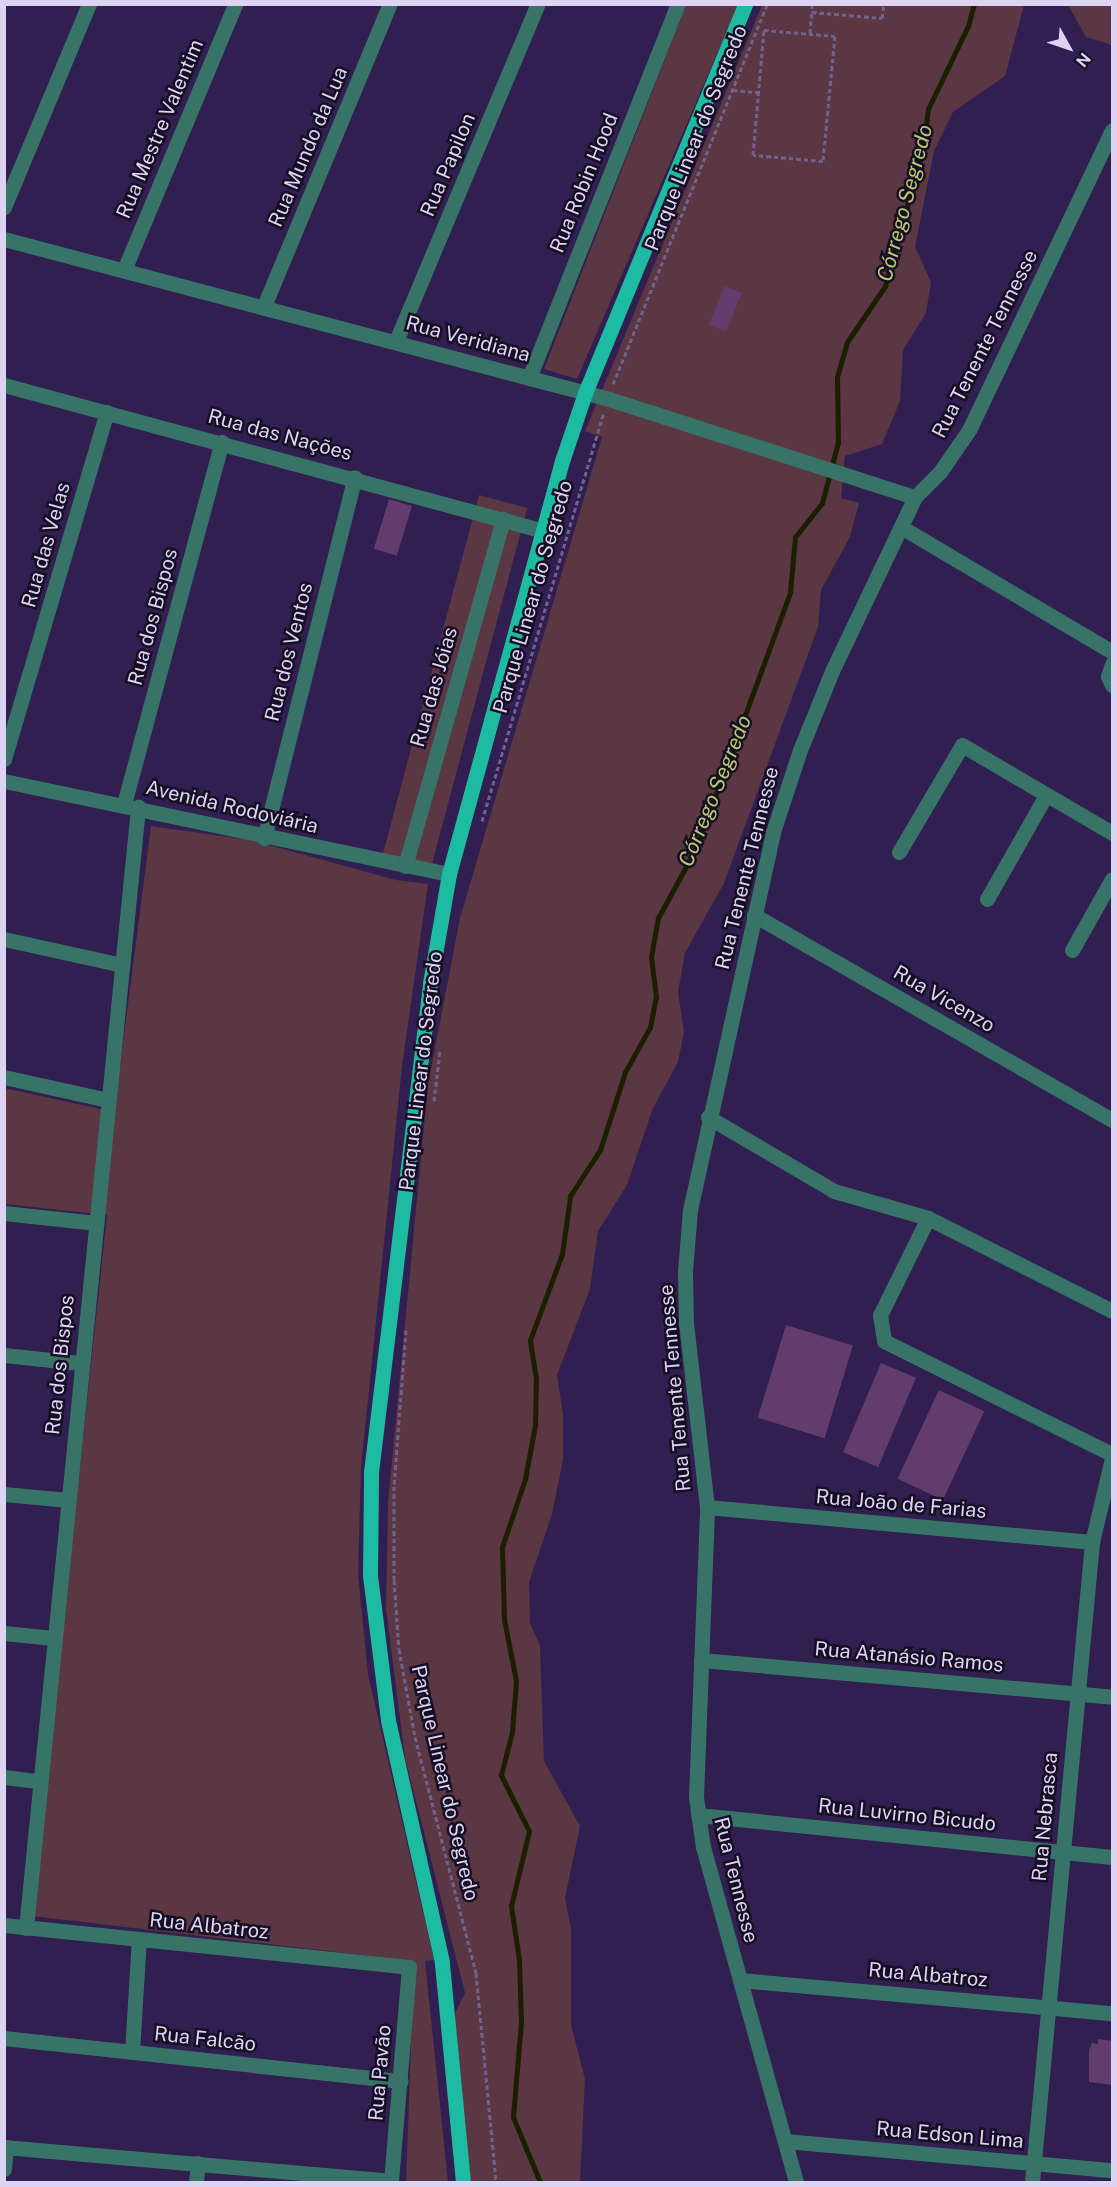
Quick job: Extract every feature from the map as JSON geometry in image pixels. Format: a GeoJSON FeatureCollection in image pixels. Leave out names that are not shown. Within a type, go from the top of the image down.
{"type":"FeatureCollection","features":[{"type":"Feature","properties":{"kind":"main road"},"geometry":{"type":"LineString","coordinates":[[463,2182],[442,1962],[388,1720],[370,1575],[371,1472],[430,983],[449,874],[544,531],[585,393],[745,4]]}},
{"type":"Feature","properties":{"kind":"street"},"geometry":{"type":"LineString","coordinates":[[4,207],[89,4]]}},
{"type":"Feature","properties":{"kind":"street","name":"Rua Mestre Valentim"},"geometry":{"type":"LineString","coordinates":[[124,270],[235,4]]}},
{"type":"Feature","properties":{"kind":"street","name":"Rua Mundo da Lua"},"geometry":{"type":"LineString","coordinates":[[264,306],[390,4]]}},
{"type":"Feature","properties":{"kind":"street","name":"Rua Papilon"},"geometry":{"type":"LineString","coordinates":[[396,341],[538,4]]}},
{"type":"Feature","properties":{"kind":"street","name":"Rua Robin Hood"},"geometry":{"type":"LineString","coordinates":[[529,378],[678,4]]}},
{"type":"Feature","properties":{"kind":"street","name":"Rua Tenente Tennesse"},"geometry":{"type":"LineString","coordinates":[[707,1507],[686,1324],[685,1271],[690,1210],[708,1117],[773,832],[800,750],[832,671],[915,497],[940,472],[969,430],[1113,130]]}},
{"type":"Feature","properties":{"kind":"street","name":"Rua Veridiana"},"geometry":{"type":"LineString","coordinates":[[4,239],[609,399],[915,497]]}},
{"type":"Feature","properties":{"kind":"street","name":"Rua das Nações"},"geometry":{"type":"LineString","coordinates":[[4,385],[355,477],[544,531]]}},
{"type":"Feature","properties":{"kind":"street","name":"Rua das Velas"},"geometry":{"type":"LineString","coordinates":[[4,759],[107,412]]}},
{"type":"Feature","properties":{"kind":"street","name":"Rua dos Bispos"},"geometry":{"type":"LineString","coordinates":[[26,1928],[38,1781],[122,965],[131,806],[222,442]]}},
{"type":"Feature","properties":{"kind":"street","name":"Rua dos Ventos"},"geometry":{"type":"LineString","coordinates":[[264,838],[355,477]]}},
{"type":"Feature","properties":{"kind":"street","name":"Rua das Jóias"},"geometry":{"type":"LineString","coordinates":[[405,866],[504,519]]}},
{"type":"Feature","properties":{"kind":"street"},"geometry":{"type":"LineString","coordinates":[[901,527],[1113,652]]}},
{"type":"Feature","properties":{"kind":"street"},"geometry":{"type":"LineString","coordinates":[[1113,664],[1108,676],[1113,684]]}},
{"type":"Feature","properties":{"kind":"street"},"geometry":{"type":"LineString","coordinates":[[899,852],[962,745],[1113,833]]}},
{"type":"Feature","properties":{"kind":"street","name":"Avenida Rodoviária"},"geometry":{"type":"LineString","coordinates":[[4,781],[131,806],[264,838],[449,874]]}},
{"type":"Feature","properties":{"kind":"street"},"geometry":{"type":"LineString","coordinates":[[987,899],[1046,795]]}},
{"type":"Feature","properties":{"kind":"street"},"geometry":{"type":"LineString","coordinates":[[1072,950],[1113,879]]}},
{"type":"Feature","properties":{"kind":"street","name":"Rua Vicenzo"},"geometry":{"type":"LineString","coordinates":[[754,915],[1113,1120]]}},
{"type":"Feature","properties":{"kind":"street"},"geometry":{"type":"LineString","coordinates":[[4,939],[122,965]]}},
{"type":"Feature","properties":{"kind":"street"},"geometry":{"type":"LineString","coordinates":[[4,1077],[108,1100]]}},
{"type":"Feature","properties":{"kind":"street"},"geometry":{"type":"LineString","coordinates":[[708,1117],[834,1191],[928,1218],[1113,1311]]}},
{"type":"Feature","properties":{"kind":"street"},"geometry":{"type":"LineString","coordinates":[[4,1213],[96,1223]]}},
{"type":"Feature","properties":{"kind":"street"},"geometry":{"type":"LineString","coordinates":[[928,1218],[880,1315],[884,1341],[1113,1457]]}},
{"type":"Feature","properties":{"kind":"street"},"geometry":{"type":"LineString","coordinates":[[4,1355],[80,1364]]}},
{"type":"Feature","properties":{"kind":"street","name":"Rua Nebrasca"},"geometry":{"type":"LineString","coordinates":[[1032,2182],[1092,1542],[1113,1457]]}},
{"type":"Feature","properties":{"kind":"street"},"geometry":{"type":"LineString","coordinates":[[4,1494],[68,1500]]}},
{"type":"Feature","properties":{"kind":"street","name":"Rua João de Farias"},"geometry":{"type":"LineString","coordinates":[[707,1507],[1092,1542]]}},
{"type":"Feature","properties":{"kind":"street","name":"Rua Tennesse"},"geometry":{"type":"LineString","coordinates":[[707,1507],[698,1815],[703,1847],[796,2182]]}},
{"type":"Feature","properties":{"kind":"street"},"geometry":{"type":"LineString","coordinates":[[4,1633],[53,1638]]}},
{"type":"Feature","properties":{"kind":"street","name":"Rua Atanásio Ramos"},"geometry":{"type":"LineString","coordinates":[[701,1660],[1113,1697]]}},
{"type":"Feature","properties":{"kind":"street"},"geometry":{"type":"LineString","coordinates":[[4,1777],[38,1781]]}},
{"type":"Feature","properties":{"kind":"street","name":"Rua Luvirno Bicudo"},"geometry":{"type":"LineString","coordinates":[[698,1815],[1113,1857]]}},
{"type":"Feature","properties":{"kind":"street","name":"Rua Albatroz"},"geometry":{"type":"LineString","coordinates":[[4,1925],[409,1967]]}},
{"type":"Feature","properties":{"kind":"street"},"geometry":{"type":"LineString","coordinates":[[132,2052],[139,1940]]}},
{"type":"Feature","properties":{"kind":"street","name":"Rua Pavão"},"geometry":{"type":"LineString","coordinates":[[391,2182],[409,1967]]}},
{"type":"Feature","properties":{"kind":"street","name":"Rua Albatroz"},"geometry":{"type":"LineString","coordinates":[[740,1980],[1113,2013]]}},
{"type":"Feature","properties":{"kind":"street","name":"Rua Falcão"},"geometry":{"type":"LineString","coordinates":[[4,2038],[401,2081]]}},
{"type":"Feature","properties":{"kind":"street","name":"Rua Edson Lima"},"geometry":{"type":"LineString","coordinates":[[785,2141],[1113,2170]]}},
{"type":"Feature","properties":{"kind":"street"},"geometry":{"type":"LineString","coordinates":[[4,2169],[5,2147],[391,2182]]}},
{"type":"Feature","properties":{"kind":"street"},"geometry":{"type":"LineString","coordinates":[[196,2182],[198,2163]]}},
{"type":"Feature","properties":{"kind":"path","name":"Parque Linear do Segredo"},"geometry":{"type":"LineString","coordinates":[[480,828],[609,399],[767,4]]}},
{"type":"Feature","properties":{"kind":"path"},"geometry":{"type":"LineString","coordinates":[[810,33],[812,4]]}},
{"type":"Feature","properties":{"kind":"path"},"geometry":{"type":"LineString","coordinates":[[812,12],[882,18],[884,4]]}},
{"type":"Feature","properties":{"kind":"path"},"geometry":{"type":"LineString","coordinates":[[764,30],[810,33],[835,36],[823,161],[753,154],[764,30]]}},
{"type":"Feature","properties":{"kind":"path"},"geometry":{"type":"LineString","coordinates":[[710,89],[758,92]]}},
{"type":"Feature","properties":{"kind":"path","name":"Parque Linear do Segredo"},"geometry":{"type":"LineString","coordinates":[[433,1109],[441,1039]]}},
{"type":"Feature","properties":{"kind":"path","name":"Parque Linear do Segredo"},"geometry":{"type":"LineString","coordinates":[[407,1323],[394,1486],[394,1580],[399,1649],[415,1737],[476,1973],[496,2182]]}},
{"type":"Feature","properties":{"kind":"shaded area"},"geometry":{"type":"Polygon","coordinates":[[[686,5],[738,5],[577,379],[544,369],[686,5]]]}},
{"type":"Feature","properties":{"kind":"shaded area"},"geometry":{"type":"Polygon","coordinates":[[[762,5],[1024,5],[1005,76],[953,112],[934,151],[915,247],[931,282],[926,313],[903,350],[900,401],[882,444],[845,456],[841,498],[859,503],[850,537],[821,590],[818,627],[724,883],[685,953],[678,992],[684,1032],[678,1062],[653,1108],[627,1185],[598,1231],[590,1289],[557,1375],[563,1414],[563,1460],[552,1514],[529,1582],[530,1623],[540,1646],[544,1761],[580,1826],[565,1898],[571,1929],[571,2025],[585,2079],[580,2182],[463,2182],[449,2025],[465,1993],[405,1758],[386,1609],[388,1503],[428,1084],[460,918],[602,437],[585,431],[762,5]]]}},
{"type":"Feature","properties":{"kind":"shaded area"},"geometry":{"type":"Polygon","coordinates":[[[1068,5],[1112,5],[1112,45],[1086,37],[1068,5]]]}},
{"type":"Feature","properties":{"kind":"shaded area"},"geometry":{"type":"Polygon","coordinates":[[[479,495],[527,508],[430,870],[382,857],[479,495]]]}},
{"type":"Feature","properties":{"kind":"shaded area"},"geometry":{"type":"Polygon","coordinates":[[[151,826],[250,840],[396,880],[428,884],[402,1066],[361,1469],[358,1574],[368,1674],[434,1960],[425,1961],[448,2182],[406,2182],[414,1961],[32,1916],[107,1215],[5,1204],[4,1088],[114,1112],[151,826]]]}},
{"type":"Feature","properties":{"kind":"building"},"geometry":{"type":"Polygon","coordinates":[[[724,286],[742,293],[727,332],[709,325],[724,286]]]}},
{"type":"Feature","properties":{"kind":"building"},"geometry":{"type":"Polygon","coordinates":[[[389,499],[412,506],[397,556],[374,549],[389,499]]]}},
{"type":"Feature","properties":{"kind":"building"},"geometry":{"type":"Polygon","coordinates":[[[786,1325],[853,1345],[825,1438],[758,1418],[786,1325]]]}},
{"type":"Feature","properties":{"kind":"building"},"geometry":{"type":"Polygon","coordinates":[[[881,1363],[916,1378],[878,1467],[843,1452],[881,1363]]]}},
{"type":"Feature","properties":{"kind":"building"},"geometry":{"type":"Polygon","coordinates":[[[939,1390],[984,1411],[943,1500],[898,1479],[939,1390]]]}},
{"type":"Feature","properties":{"kind":"building"},"geometry":{"type":"Polygon","coordinates":[[[1098,2039],[1113,2041],[1113,2085],[1089,2082],[1089,2050],[1092,2043],[1098,2044],[1098,2039]]]}},
{"type":"Feature","properties":{"kind":"waterway","name":"Córrego Segredo"},"geometry":{"type":"LineString","coordinates":[[540,2182],[513,2117],[521,2022],[519,1960],[511,1906],[529,1831],[501,1775],[512,1732],[516,1681],[504,1619],[502,1547],[525,1479],[535,1425],[536,1379],[530,1340],[562,1254],[570,1196],[600,1150],[625,1072],[650,1027],[656,997],[651,957],[658,918],[696,848],[790,592],[795,537],[822,503],[838,442],[837,377],[847,342],[885,286],[923,149],[928,109],[968,26],[974,4]]}}]}
